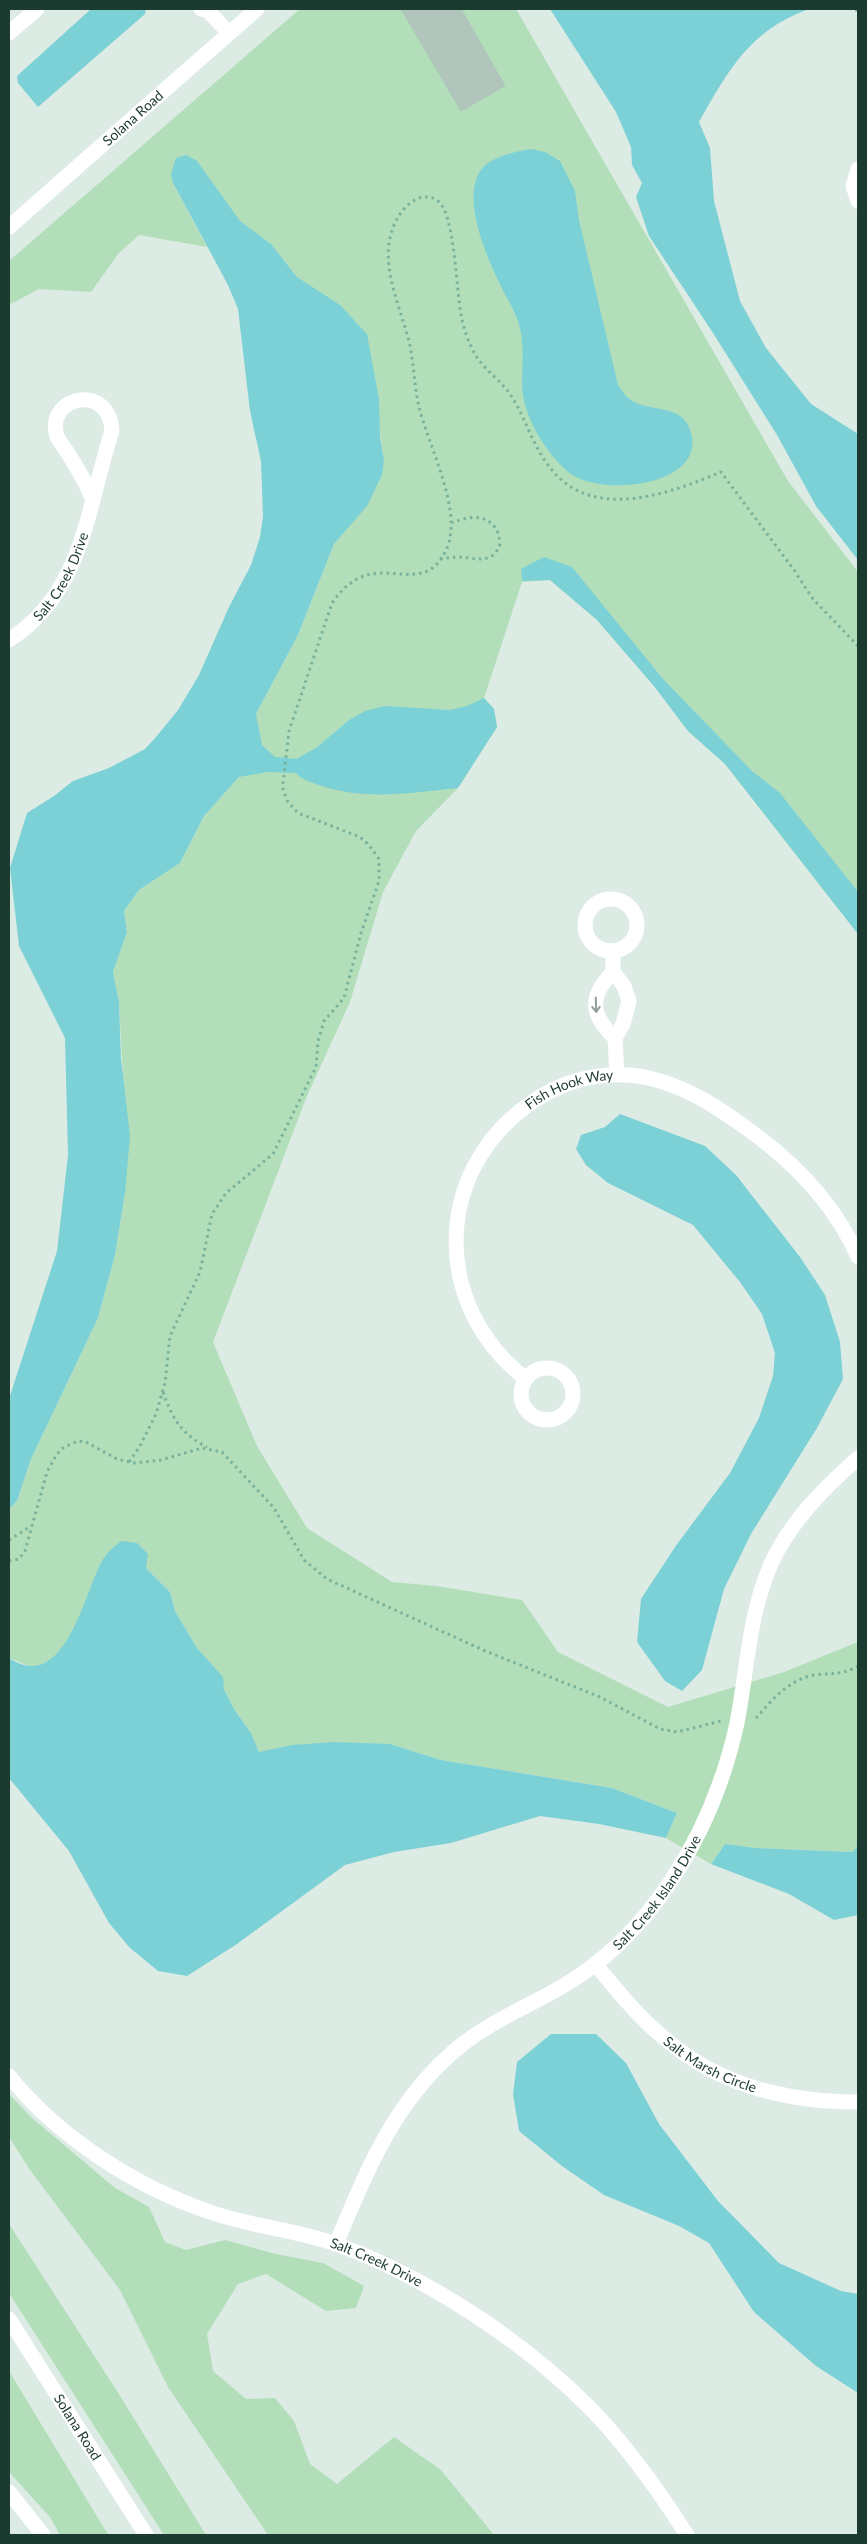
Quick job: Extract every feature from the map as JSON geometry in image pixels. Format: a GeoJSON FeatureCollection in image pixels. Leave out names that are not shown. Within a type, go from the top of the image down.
{"type":"FeatureCollection","features":[{"type":"Feature","properties":{"kind":"street"},"geometry":{"type":"LineString","coordinates":[[9,33],[37,9]]}},
{"type":"Feature","properties":{"kind":"street","name":"Solana Road"},"geometry":{"type":"LineString","coordinates":[[9,227],[257,9]]}},
{"type":"Feature","properties":{"kind":"street"},"geometry":{"type":"LineString","coordinates":[[205,10],[229,33]]}},
{"type":"Feature","properties":{"kind":"street"},"geometry":{"type":"LineString","coordinates":[[858,169],[853,186],[858,201]]}},
{"type":"Feature","properties":{"kind":"street","name":"Salt Creek Drive"},"geometry":{"type":"LineString","coordinates":[[9,640],[38,615],[56,594],[74,564],[88,526],[112,431],[112,420],[106,409],[97,402],[85,399],[73,401],[63,408],[57,418],[55,430],[59,442],[94,500]]}},
{"type":"Feature","properties":{"kind":"street"},"geometry":{"type":"LineString","coordinates":[[613,951],[613,972],[624,986],[629,1001],[623,1024],[615,1038],[617,1075]]}},
{"type":"Feature","properties":{"kind":"street"},"geometry":{"type":"LineString","coordinates":[[613,972],[600,986],[595,1008],[601,1022],[615,1038]]}},
{"type":"Feature","properties":{"kind":"street","name":"Fish Hook Way"},"geometry":{"type":"LineString","coordinates":[[526,1379],[501,1358],[480,1329],[468,1305],[459,1279],[455,1249],[456,1228],[462,1197],[469,1177],[486,1147],[518,1111],[559,1086],[586,1078],[617,1075],[667,1082],[692,1093],[726,1113],[769,1144],[799,1170],[828,1203],[851,1240],[858,1257]]}},
{"type":"Feature","properties":{"kind":"street","name":"Salt Creek Island Drive"},"geometry":{"type":"LineString","coordinates":[[336,2244],[368,2168],[392,2123],[432,2073],[464,2043],[497,2021],[559,1989],[595,1964],[626,1937],[650,1911],[690,1849],[724,1770],[737,1723],[750,1633],[758,1601],[772,1563],[787,1535],[809,1506],[836,1477],[858,1458]]}},
{"type":"Feature","properties":{"kind":"street","name":"Salt Marsh Circle"},"geometry":{"type":"LineString","coordinates":[[595,1964],[631,2007],[663,2038],[689,2057],[726,2077],[765,2092],[798,2098],[858,2102]]}},
{"type":"Feature","properties":{"kind":"street","name":"Salt Creek Drive"},"geometry":{"type":"LineString","coordinates":[[9,2076],[47,2116],[81,2143],[122,2170],[166,2193],[212,2213],[336,2244],[408,2277],[461,2307],[506,2338],[550,2372],[590,2408],[629,2453],[688,2535]]}},
{"type":"Feature","properties":{"kind":"street","name":"Solana Road"},"geometry":{"type":"LineString","coordinates":[[9,2319],[146,2535]]}},
{"type":"Feature","properties":{"kind":"street"},"geometry":{"type":"LineString","coordinates":[[9,2492],[43,2535]]}},
{"type":"Feature","properties":{"kind":"path"},"geometry":{"type":"LineString","coordinates":[[856,9],[858,14]]}},
{"type":"Feature","properties":{"kind":"path"},"geometry":{"type":"LineString","coordinates":[[129,1462],[140,1446],[156,1414],[168,1365],[170,1336],[200,1272],[212,1214],[226,1193],[273,1154],[316,1067],[318,1041],[324,1021],[344,998],[361,933],[379,881],[379,859],[370,845],[360,837],[298,813],[288,802],[282,790],[285,750],[289,731],[326,619],[339,593],[359,578],[380,573],[418,574],[428,570],[447,548],[452,523],[441,473],[418,406],[413,362],[388,262],[394,228],[402,211],[420,197],[431,196],[441,203],[446,211],[455,260],[461,316],[477,358],[510,394],[551,469],[564,483],[600,498],[643,498],[664,493],[722,472],[794,570],[813,600],[858,646]]}},
{"type":"Feature","properties":{"kind":"path"},"geometry":{"type":"LineString","coordinates":[[439,559],[460,557],[486,559],[494,555],[500,544],[497,531],[480,517],[468,516],[452,523]]}},
{"type":"Feature","properties":{"kind":"path"},"geometry":{"type":"LineString","coordinates":[[162,1392],[170,1412],[180,1429],[210,1448],[222,1452],[238,1466],[274,1508],[304,1560],[327,1579],[483,1650],[600,1697],[660,1730],[677,1732],[708,1722],[749,1723],[778,1693],[799,1680],[812,1676],[846,1673],[858,1666]]}},
{"type":"Feature","properties":{"kind":"path"},"geometry":{"type":"LineString","coordinates":[[9,1561],[22,1557],[51,1461],[64,1447],[78,1441],[86,1442],[107,1455],[129,1462],[147,1463],[190,1450],[210,1448]]}},
{"type":"Feature","properties":{"kind":"path"},"geometry":{"type":"LineString","coordinates":[[9,1540],[32,1526]]}},
{"type":"Feature","properties":{"kind":"green space"},"geometry":{"type":"Polygon","coordinates":[[[300,9],[516,9],[788,481],[858,572],[858,934],[725,764],[688,731],[654,686],[597,620],[550,580],[522,582],[484,698],[494,709],[497,727],[458,788],[416,831],[383,892],[350,1002],[307,1096],[213,1342],[257,1446],[307,1528],[392,1582],[436,1586],[522,1600],[558,1652],[668,1707],[784,1672],[858,1642],[858,1845],[854,1852],[756,1848],[725,1844],[711,1864],[666,1838],[677,1813],[612,1788],[441,1760],[390,1744],[259,1752],[251,1733],[234,1709],[224,1689],[222,1677],[197,1648],[175,1611],[170,1592],[146,1568],[73,1630],[63,1649],[48,1662],[31,1667],[9,1658],[9,1509],[17,1501],[31,1459],[98,1318],[115,1255],[125,1193],[124,1095],[119,1002],[113,972],[127,932],[124,911],[139,890],[180,863],[204,816],[239,777],[256,714],[298,635],[334,544],[348,525],[384,460],[366,334],[356,322],[297,277],[271,244],[240,222],[224,200],[173,183],[207,247],[139,235],[119,253],[91,292],[39,289],[9,305],[9,261],[300,9]]]}},
{"type":"Feature","properties":{"kind":"green space"},"geometry":{"type":"Polygon","coordinates":[[[9,2094],[32,2118],[115,2188],[149,2207],[165,2242],[186,2250],[225,2240],[276,2254],[323,2263],[364,2286],[356,2308],[326,2311],[266,2274],[238,2284],[207,2334],[213,2371],[246,2399],[275,2398],[294,2421],[310,2464],[337,2484],[394,2437],[441,2470],[494,2535],[268,2535],[168,2387],[120,2290],[30,2170],[9,2137],[9,2094]]]}},
{"type":"Feature","properties":{"kind":"green space"},"geometry":{"type":"Polygon","coordinates":[[[9,2224],[117,2391],[206,2535],[164,2535],[9,2293],[9,2224]]]}},
{"type":"Feature","properties":{"kind":"green space"},"geometry":{"type":"Polygon","coordinates":[[[9,2371],[109,2535],[60,2535],[50,2517],[9,2472],[9,2371]]]}},
{"type":"Feature","properties":{"kind":"water"},"geometry":{"type":"Polygon","coordinates":[[[91,9],[146,9],[145,14],[38,107],[18,83],[17,76],[91,9]]]}},
{"type":"Feature","properties":{"kind":"water"},"geometry":{"type":"Polygon","coordinates":[[[550,9],[809,9],[771,28],[743,54],[720,86],[699,122],[710,148],[714,201],[740,301],[766,348],[811,404],[858,434],[858,560],[816,506],[777,435],[649,236],[636,197],[642,183],[632,165],[631,147],[616,112],[550,9]]]}},
{"type":"Feature","properties":{"kind":"water"},"geometry":{"type":"Polygon","coordinates":[[[531,149],[545,152],[560,161],[575,191],[579,220],[618,385],[627,397],[635,402],[677,414],[684,419],[689,427],[692,447],[685,463],[669,475],[649,482],[625,485],[602,484],[582,480],[567,471],[550,453],[536,432],[526,409],[522,385],[520,329],[516,316],[486,254],[476,220],[474,187],[479,174],[488,163],[515,152],[531,149]]]}},
{"type":"Feature","properties":{"kind":"water"},"geometry":{"type":"Polygon","coordinates":[[[186,155],[197,161],[240,221],[271,244],[297,277],[340,305],[367,334],[379,399],[380,436],[384,460],[382,475],[367,506],[334,544],[298,635],[256,714],[262,745],[275,757],[296,759],[316,748],[349,720],[365,711],[385,706],[450,710],[467,706],[484,698],[494,709],[497,727],[458,788],[371,794],[336,790],[306,780],[296,773],[268,772],[239,777],[204,816],[180,863],[139,890],[124,911],[127,932],[113,972],[119,1002],[121,1058],[130,1136],[125,1193],[115,1255],[98,1318],[31,1459],[17,1501],[9,1509],[9,1399],[57,1251],[68,1155],[65,1038],[19,946],[10,868],[27,813],[73,781],[109,768],[145,749],[178,710],[199,675],[229,607],[251,565],[260,537],[263,516],[261,461],[250,411],[238,309],[228,285],[173,183],[171,174],[176,158],[186,155]]]}},
{"type":"Feature","properties":{"kind":"water"},"geometry":{"type":"Polygon","coordinates":[[[544,557],[572,567],[663,679],[752,771],[780,793],[858,892],[858,934],[725,764],[688,731],[654,686],[597,620],[550,580],[522,581],[521,569],[544,557]]]}},
{"type":"Feature","properties":{"kind":"water"},"geometry":{"type":"Polygon","coordinates":[[[620,1114],[705,1146],[736,1175],[800,1257],[825,1295],[840,1342],[843,1379],[817,1428],[751,1534],[724,1589],[702,1670],[682,1691],[665,1681],[637,1642],[641,1599],[675,1547],[730,1473],[759,1418],[773,1376],[775,1353],[762,1314],[740,1282],[693,1225],[608,1183],[586,1165],[576,1149],[581,1135],[605,1127],[620,1114]]]}},
{"type":"Feature","properties":{"kind":"water"},"geometry":{"type":"Polygon","coordinates":[[[121,1541],[137,1543],[148,1554],[146,1568],[170,1592],[175,1611],[197,1648],[223,1677],[224,1689],[234,1709],[251,1733],[259,1752],[292,1745],[334,1742],[390,1744],[441,1760],[612,1788],[677,1813],[666,1838],[599,1824],[540,1816],[451,1843],[394,1852],[345,1865],[237,1944],[187,1976],[158,1971],[129,1947],[109,1923],[69,1851],[9,1778],[9,1658],[28,1666],[45,1663],[58,1652],[70,1635],[102,1561],[108,1552],[121,1541]]]}},
{"type":"Feature","properties":{"kind":"water"},"geometry":{"type":"Polygon","coordinates":[[[725,1844],[756,1848],[853,1852],[858,1845],[858,1915],[834,1920],[789,1894],[711,1864],[725,1844]]]}},
{"type":"Feature","properties":{"kind":"water"},"geometry":{"type":"Polygon","coordinates":[[[551,2034],[596,2034],[626,2063],[659,2124],[718,2201],[779,2263],[841,2291],[858,2294],[858,2393],[816,2366],[754,2312],[709,2243],[679,2226],[604,2195],[562,2166],[519,2131],[513,2094],[517,2062],[551,2034]]]}},
{"type":"Feature","properties":{"kind":"building"},"geometry":{"type":"Polygon","coordinates":[[[401,9],[461,9],[505,86],[461,111],[401,9]]]}}]}
